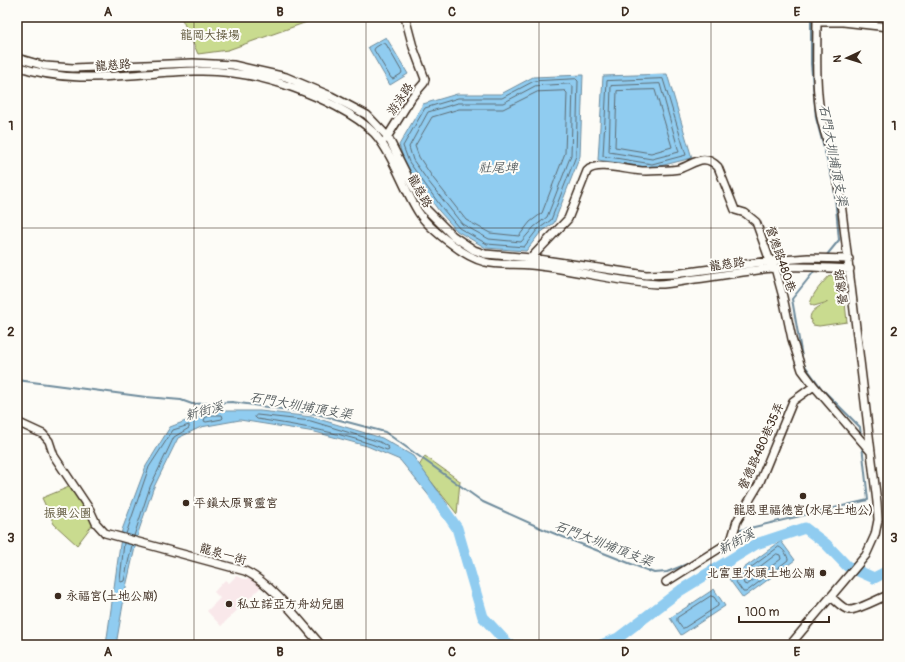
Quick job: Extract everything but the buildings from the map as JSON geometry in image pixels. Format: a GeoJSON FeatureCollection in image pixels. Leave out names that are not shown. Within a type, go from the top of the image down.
{"type":"FeatureCollection","features":[{"type":"Feature","properties":{"kind":"street","name":"游泳路"},"geometry":{"type":"LineString","coordinates":[[382,144],[388,137],[412,97],[424,83],[425,79],[413,47],[405,17]]}},
{"type":"Feature","properties":{"kind":"street"},"geometry":{"type":"LineString","coordinates":[[817,20],[888,27]]}},
{"type":"Feature","properties":{"kind":"street","name":"營德路"},"geometry":{"type":"LineString","coordinates":[[790,645],[866,555],[875,535],[878,520],[849,259],[839,190],[820,112],[817,75],[817,20]]}},
{"type":"Feature","properties":{"kind":"street","name":"龍慈路"},"geometry":{"type":"LineString","coordinates":[[17,58],[45,66],[73,68],[193,64],[233,65],[286,77],[329,99],[367,115],[388,137],[426,209],[453,236],[474,250],[485,254],[646,275],[674,274],[770,261],[808,258],[849,259]]}},
{"type":"Feature","properties":{"kind":"street","name":"龍慈路"},"geometry":{"type":"LineString","coordinates":[[17,66],[43,74],[93,78],[197,70],[229,73],[266,80],[329,99],[361,122],[382,144],[420,215],[448,241],[465,254],[485,262],[531,261],[634,282],[660,284],[775,268],[813,267],[850,269]]}},
{"type":"Feature","properties":{"kind":"street","name":"營德路480巷"},"geometry":{"type":"LineString","coordinates":[[531,261],[568,219],[590,168],[598,166],[644,171],[677,169],[699,160],[713,162],[718,167],[735,210],[745,212],[756,222],[770,261],[775,268],[792,339],[802,370],[871,452]]}},
{"type":"Feature","properties":{"kind":"street","name":"營德路480巷35弄"},"geometry":{"type":"LineString","coordinates":[[666,582],[731,541],[737,521],[759,484],[793,401],[814,386]]}},
{"type":"Feature","properties":{"kind":"street","name":"龍泉一街"},"geometry":{"type":"LineString","coordinates":[[17,422],[43,434],[49,441],[54,456],[90,510],[96,524],[105,533],[252,574],[266,584],[321,645]]}},
{"type":"Feature","properties":{"kind":"street"},"geometry":{"type":"LineString","coordinates":[[831,598],[846,609],[853,610],[888,595]]}},
{"type":"Feature","properties":{"kind":"shaded area","name":"私立諾亞方舟幼兒園"},"geometry":{"type":"Polygon","coordinates":[[[236,576],[244,579],[250,579],[258,583],[261,587],[221,626],[207,611],[220,598],[214,592],[225,580],[229,583],[236,576]]]}},
{"type":"Feature","properties":{"kind":"green space","name":"龍岡大操場"},"geometry":{"type":"Polygon","coordinates":[[[181,17],[321,17],[228,50],[198,54],[181,17]]]}},
{"type":"Feature","properties":{"kind":"green space"},"geometry":{"type":"Polygon","coordinates":[[[830,275],[840,277],[843,283],[847,322],[819,326],[813,325],[810,317],[811,313],[828,302],[814,306],[810,304],[811,300],[818,288],[830,275]]]}},
{"type":"Feature","properties":{"kind":"green space"},"geometry":{"type":"Polygon","coordinates":[[[425,456],[460,481],[457,514],[419,466],[425,456]]]}},
{"type":"Feature","properties":{"kind":"green space","name":"振興公園"},"geometry":{"type":"Polygon","coordinates":[[[69,487],[74,488],[93,524],[77,545],[54,524],[42,498],[69,487]]]}},
{"type":"Feature","properties":{"kind":"water"},"geometry":{"type":"Polygon","coordinates":[[[386,37],[408,74],[390,85],[368,47],[386,37]]]}},
{"type":"Feature","properties":{"kind":"water"},"geometry":{"type":"Polygon","coordinates":[[[667,74],[692,158],[652,168],[598,160],[603,76],[667,74]]]}},
{"type":"Feature","properties":{"kind":"water","name":"社尾埤"},"geometry":{"type":"Polygon","coordinates":[[[583,75],[580,156],[554,223],[540,233],[526,251],[486,248],[457,231],[439,211],[405,164],[399,145],[423,104],[457,94],[501,94],[533,77],[583,75]]]}},
{"type":"Feature","properties":{"kind":"water","name":"新街溪"},"geometry":{"type":"Polygon","coordinates":[[[212,411],[260,411],[312,417],[382,438],[413,456],[448,505],[439,508],[400,460],[367,446],[315,432],[240,420],[201,427],[178,438],[153,489],[139,530],[126,587],[116,645],[106,645],[122,530],[146,466],[170,427],[212,411]]]}},
{"type":"Feature","properties":{"kind":"water"},"geometry":{"type":"Polygon","coordinates":[[[781,541],[795,560],[743,598],[729,579],[781,541]]]}},
{"type":"Feature","properties":{"kind":"water"},"geometry":{"type":"Polygon","coordinates":[[[714,589],[725,606],[681,635],[670,618],[714,589]]]}},
{"type":"Feature","properties":{"kind":"waterway","name":"石門大圳埔頂支渠"},"geometry":{"type":"LineString","coordinates":[[811,17],[811,64],[816,118],[834,186],[839,240],[826,256]]}},
{"type":"Feature","properties":{"kind":"waterway","name":"石門大圳埔頂支渠"},"geometry":{"type":"LineString","coordinates":[[816,269],[792,299],[803,363],[822,389],[860,427],[861,437]]}},
{"type":"Feature","properties":{"kind":"waterway","name":"石門大圳埔頂支渠"},"geometry":{"type":"LineString","coordinates":[[17,380],[146,397],[181,400],[192,404],[232,402],[317,414],[385,432],[483,502],[543,529],[654,573],[667,572],[687,564],[702,555]]}},
{"type":"Feature","properties":{"kind":"waterway","name":"石門大圳埔頂支渠"},"geometry":{"type":"LineString","coordinates":[[737,531],[868,500],[862,445]]}},
{"type":"Feature","properties":{"kind":"waterway","name":"新街溪"},"geometry":{"type":"LineString","coordinates":[[434,495],[457,528],[483,617],[507,643],[512,645]]}},
{"type":"Feature","properties":{"kind":"waterway","name":"新街溪"},"geometry":{"type":"LineString","coordinates":[[601,645],[618,638],[681,590],[756,544],[805,528],[826,544],[847,566],[874,578],[888,571]]}},
{"type":"Feature","properties":{"kind":"waterway","name":"石門大圳埔頂支渠"},"geometry":{"type":"LineString","coordinates":[[723,542],[730,536]]}},
{"type":"Feature","properties":{"kind":"place","name":"龍恩里福德宮(水尾土地公)"},"geometry":{"type":"Point","coordinates":[803,496]}},
{"type":"Feature","properties":{"kind":"place","name":"平鎮太原賢靈宮"},"geometry":{"type":"Point","coordinates":[186,503]}},
{"type":"Feature","properties":{"kind":"place","name":"北富里水頭土地公廟"},"geometry":{"type":"Point","coordinates":[823,573]}},
{"type":"Feature","properties":{"kind":"place","name":"永福宮(土地公廟)"},"geometry":{"type":"Point","coordinates":[58,596]}},
{"type":"Feature","properties":{"kind":"place","name":"私立諾亞方舟幼兒園"},"geometry":{"type":"Point","coordinates":[229,604]}}]}
